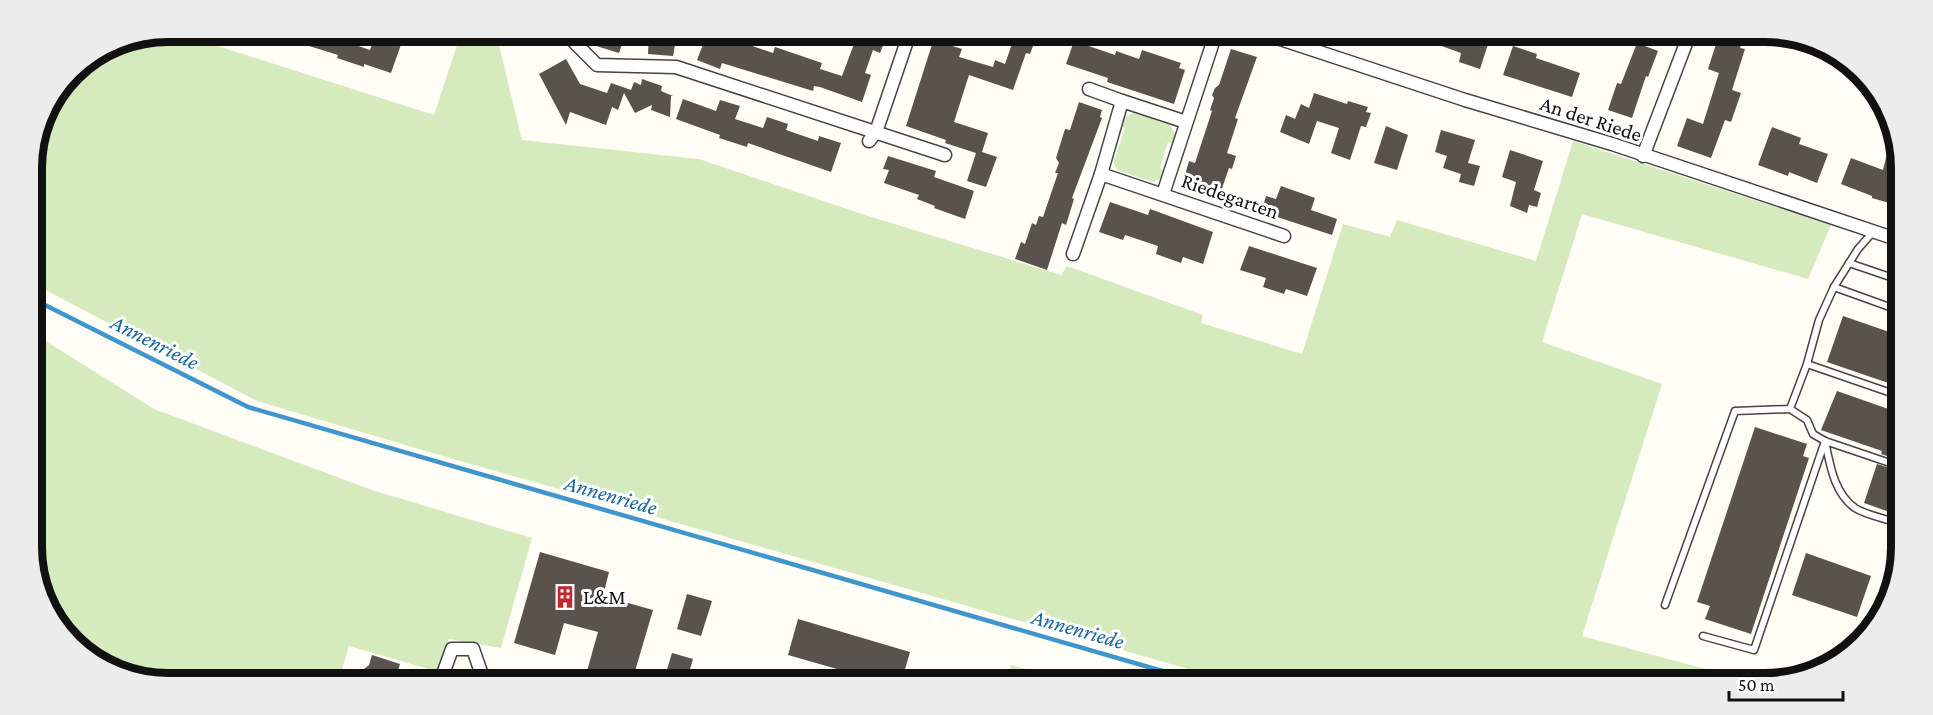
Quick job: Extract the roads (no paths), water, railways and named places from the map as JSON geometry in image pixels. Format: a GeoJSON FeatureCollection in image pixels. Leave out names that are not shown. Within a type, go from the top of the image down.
{"type":"FeatureCollection","features":[{"type":"Feature","properties":{"kind":"street"},"geometry":{"type":"LineString","coordinates":[[575,42],[597,65],[676,67],[872,136],[945,154]]}},
{"type":"Feature","properties":{"kind":"street"},"geometry":{"type":"LineString","coordinates":[[872,136],[906,42]]}},
{"type":"Feature","properties":{"kind":"street","name":"Riedegarten"},"geometry":{"type":"LineString","coordinates":[[1163,194],[1213,42]]}},
{"type":"Feature","properties":{"kind":"street","name":"An der Riede"},"geometry":{"type":"LineString","coordinates":[[1289,42],[1465,100],[1612,144],[1891,237]]}},
{"type":"Feature","properties":{"kind":"street"},"geometry":{"type":"LineString","coordinates":[[1643,156],[1686,42]]}},
{"type":"Feature","properties":{"kind":"street"},"geometry":{"type":"LineString","coordinates":[[1089,89],[1186,122]]}},
{"type":"Feature","properties":{"kind":"street"},"geometry":{"type":"LineString","coordinates":[[1073,254],[1101,174],[1122,101]]}},
{"type":"Feature","properties":{"kind":"street","name":"Riedegarten"},"geometry":{"type":"LineString","coordinates":[[1101,174],[1284,236]]}},
{"type":"Feature","properties":{"kind":"street"},"geometry":{"type":"LineString","coordinates":[[443,673],[452,648],[473,649],[481,673]]}},
{"type":"Feature","properties":{"kind":"lane"},"geometry":{"type":"LineString","coordinates":[[1790,409],[1807,364],[1819,320],[1834,287],[1858,249],[1874,231]]}},
{"type":"Feature","properties":{"kind":"lane"},"geometry":{"type":"LineString","coordinates":[[1849,263],[1891,277]]}},
{"type":"Feature","properties":{"kind":"lane"},"geometry":{"type":"LineString","coordinates":[[1834,287],[1891,307]]}},
{"type":"Feature","properties":{"kind":"lane"},"geometry":{"type":"LineString","coordinates":[[1807,364],[1891,393]]}},
{"type":"Feature","properties":{"kind":"lane"},"geometry":{"type":"LineString","coordinates":[[1665,605],[1735,411],[1790,409],[1807,420],[1813,434],[1825,441],[1891,463]]}},
{"type":"Feature","properties":{"kind":"lane"},"geometry":{"type":"LineString","coordinates":[[1825,441],[1831,471],[1843,496],[1857,509],[1891,521]]}},
{"type":"Feature","properties":{"kind":"lane"},"geometry":{"type":"LineString","coordinates":[[1703,636],[1754,650],[1825,441]]}},
{"type":"Feature","properties":{"kind":"waterway","name":"Annenriede"},"geometry":{"type":"LineString","coordinates":[[42,304],[248,407],[1169,673]]}},
{"type":"Feature","properties":{"kind":"place","name":"L&M"},"geometry":{"type":"Point","coordinates":[565,597]}}]}
